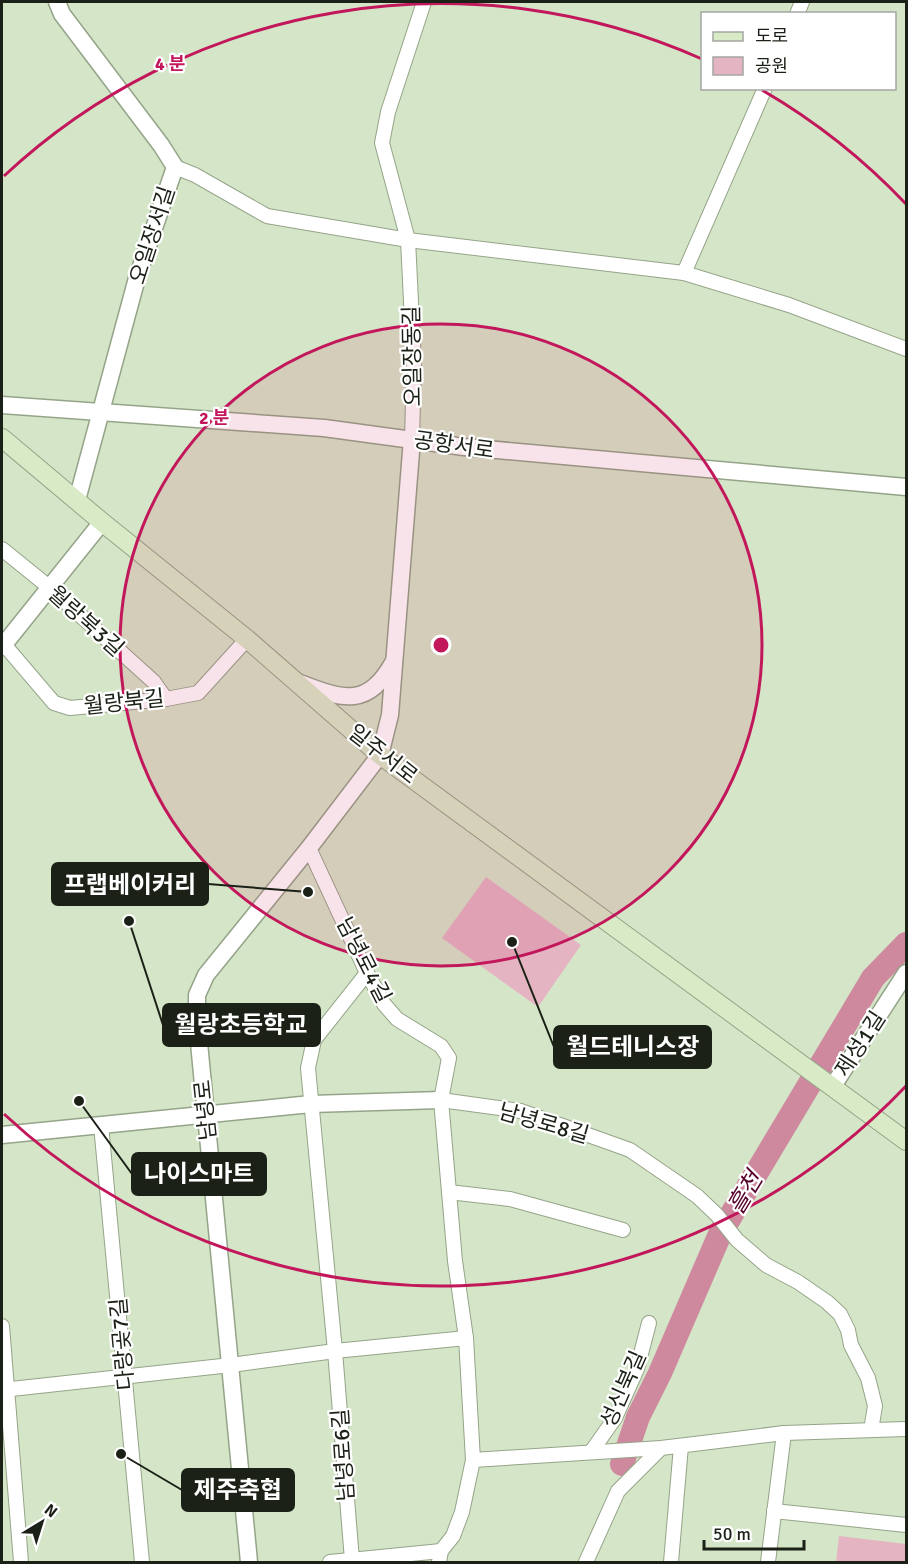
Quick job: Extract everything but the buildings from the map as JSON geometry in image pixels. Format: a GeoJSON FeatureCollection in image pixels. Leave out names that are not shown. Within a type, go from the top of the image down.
{"type":"FeatureCollection","features":[{"type":"Feature","properties":{"kind":"main road","name":"일주서로"},"geometry":{"type":"LineString","coordinates":[[2,438],[246,639],[380,755],[833,1086]]}},
{"type":"Feature","properties":{"kind":"main road"},"geometry":{"type":"LineString","coordinates":[[833,1086],[906,1141]]}},
{"type":"Feature","properties":{"kind":"street","name":"오일장서길"},"geometry":{"type":"LineString","coordinates":[[57,2],[62,14],[161,145],[175,167],[137,278],[77,500]]}},
{"type":"Feature","properties":{"kind":"street","name":"오일장동길"},"geometry":{"type":"LineString","coordinates":[[380,755],[390,715],[395,660],[412,439],[414,363],[408,240],[382,143],[388,112],[424,2]]}},
{"type":"Feature","properties":{"kind":"street"},"geometry":{"type":"LineString","coordinates":[[684,273],[764,90]]}},
{"type":"Feature","properties":{"kind":"street"},"geometry":{"type":"LineString","coordinates":[[175,167],[195,175],[267,216],[408,240],[684,273],[789,304],[906,350]]}},
{"type":"Feature","properties":{"kind":"street","name":"공항서로"},"geometry":{"type":"LineString","coordinates":[[2,405],[324,428],[560,457],[906,487]]}},
{"type":"Feature","properties":{"kind":"street","name":"월랑북길"},"geometry":{"type":"LineString","coordinates":[[102,522],[2,644],[54,703],[70,708],[166,699],[198,693],[246,639]]}},
{"type":"Feature","properties":{"kind":"street","name":"월랑북3길"},"geometry":{"type":"LineString","coordinates":[[2,549],[49,587],[154,682],[166,699]]}},
{"type":"Feature","properties":{"kind":"street"},"geometry":{"type":"LineString","coordinates":[[294,681],[333,694],[357,697],[381,681],[395,660]]}},
{"type":"Feature","properties":{"kind":"street","name":"남녕로"},"geometry":{"type":"LineString","coordinates":[[249,1563],[196,1007],[199,987],[206,975],[309,848],[380,755]]}},
{"type":"Feature","properties":{"kind":"street","name":"남녕로4길"},"geometry":{"type":"LineString","coordinates":[[309,848],[367,973],[384,1004],[397,1019],[441,1046],[450,1058],[441,1100],[455,1261],[466,1338],[474,1460],[462,1512],[453,1536],[440,1557]]}},
{"type":"Feature","properties":{"kind":"street"},"geometry":{"type":"LineString","coordinates":[[311,1104],[308,1068],[314,1041],[367,973]]}},
{"type":"Feature","properties":{"kind":"street","name":"제성1길"},"geometry":{"type":"LineString","coordinates":[[833,1086],[906,973]]}},
{"type":"Feature","properties":{"kind":"street","name":"남녕로8길"},"geometry":{"type":"LineString","coordinates":[[2,1135],[311,1104],[441,1100],[521,1111],[630,1150],[698,1196],[737,1240],[766,1265],[798,1282],[827,1302],[840,1314],[848,1330],[851,1345],[868,1378],[874,1406],[871,1430]]}},
{"type":"Feature","properties":{"kind":"street","name":"남녕로6길"},"geometry":{"type":"LineString","coordinates":[[311,1104],[352,1560]]}},
{"type":"Feature","properties":{"kind":"street","name":"다랑곶7길"},"geometry":{"type":"LineString","coordinates":[[101,1125],[142,1563]]}},
{"type":"Feature","properties":{"kind":"street"},"geometry":{"type":"LineString","coordinates":[[449,1192],[510,1199],[623,1230]]}},
{"type":"Feature","properties":{"kind":"street","name":"성신북길"},"geometry":{"type":"LineString","coordinates":[[591,1452],[615,1418],[632,1379],[649,1323]]}},
{"type":"Feature","properties":{"kind":"street"},"geometry":{"type":"LineString","coordinates":[[2,1326],[4,1390],[21,1563]]}},
{"type":"Feature","properties":{"kind":"street"},"geometry":{"type":"LineString","coordinates":[[4,1390],[466,1338]]}},
{"type":"Feature","properties":{"kind":"street","name":"성신북길"},"geometry":{"type":"LineString","coordinates":[[474,1460],[661,1448],[784,1433],[906,1429]]}},
{"type":"Feature","properties":{"kind":"street"},"geometry":{"type":"LineString","coordinates":[[768,1563],[784,1433]]}},
{"type":"Feature","properties":{"kind":"street"},"geometry":{"type":"LineString","coordinates":[[671,1563],[681,1446]]}},
{"type":"Feature","properties":{"kind":"street"},"geometry":{"type":"LineString","coordinates":[[586,1563],[618,1491],[661,1448]]}},
{"type":"Feature","properties":{"kind":"street"},"geometry":{"type":"LineString","coordinates":[[774,1511],[906,1525]]}},
{"type":"Feature","properties":{"kind":"street"},"geometry":{"type":"LineString","coordinates":[[330,1563],[440,1557]]}},
{"type":"Feature","properties":{"kind":"green space"},"geometry":{"type":"Polygon","coordinates":[[[486,877],[581,945],[538,1007],[442,938],[486,877]]]}},
{"type":"Feature","properties":{"kind":"green space"},"geometry":{"type":"Polygon","coordinates":[[[839,1536],[906,1544],[906,1562],[836,1562],[839,1536]]]}},
{"type":"Feature","properties":{"kind":"waterway","name":"흘천"},"geometry":{"type":"LineString","coordinates":[[622,1464],[638,1417],[660,1373],[720,1234],[873,978],[906,944]]}},
{"type":"Feature","properties":{"kind":"place","name":"프랩베이커리"},"geometry":{"type":"Point","coordinates":[308,892]}},
{"type":"Feature","properties":{"kind":"place","name":"월랑초등학교"},"geometry":{"type":"Point","coordinates":[129,921]}},
{"type":"Feature","properties":{"kind":"place","name":"월드테니스장"},"geometry":{"type":"Point","coordinates":[512,942]}},
{"type":"Feature","properties":{"kind":"place","name":"나이스마트"},"geometry":{"type":"Point","coordinates":[79,1101]}},
{"type":"Feature","properties":{"kind":"place","name":"제주축협"},"geometry":{"type":"Point","coordinates":[121,1454]}}]}
